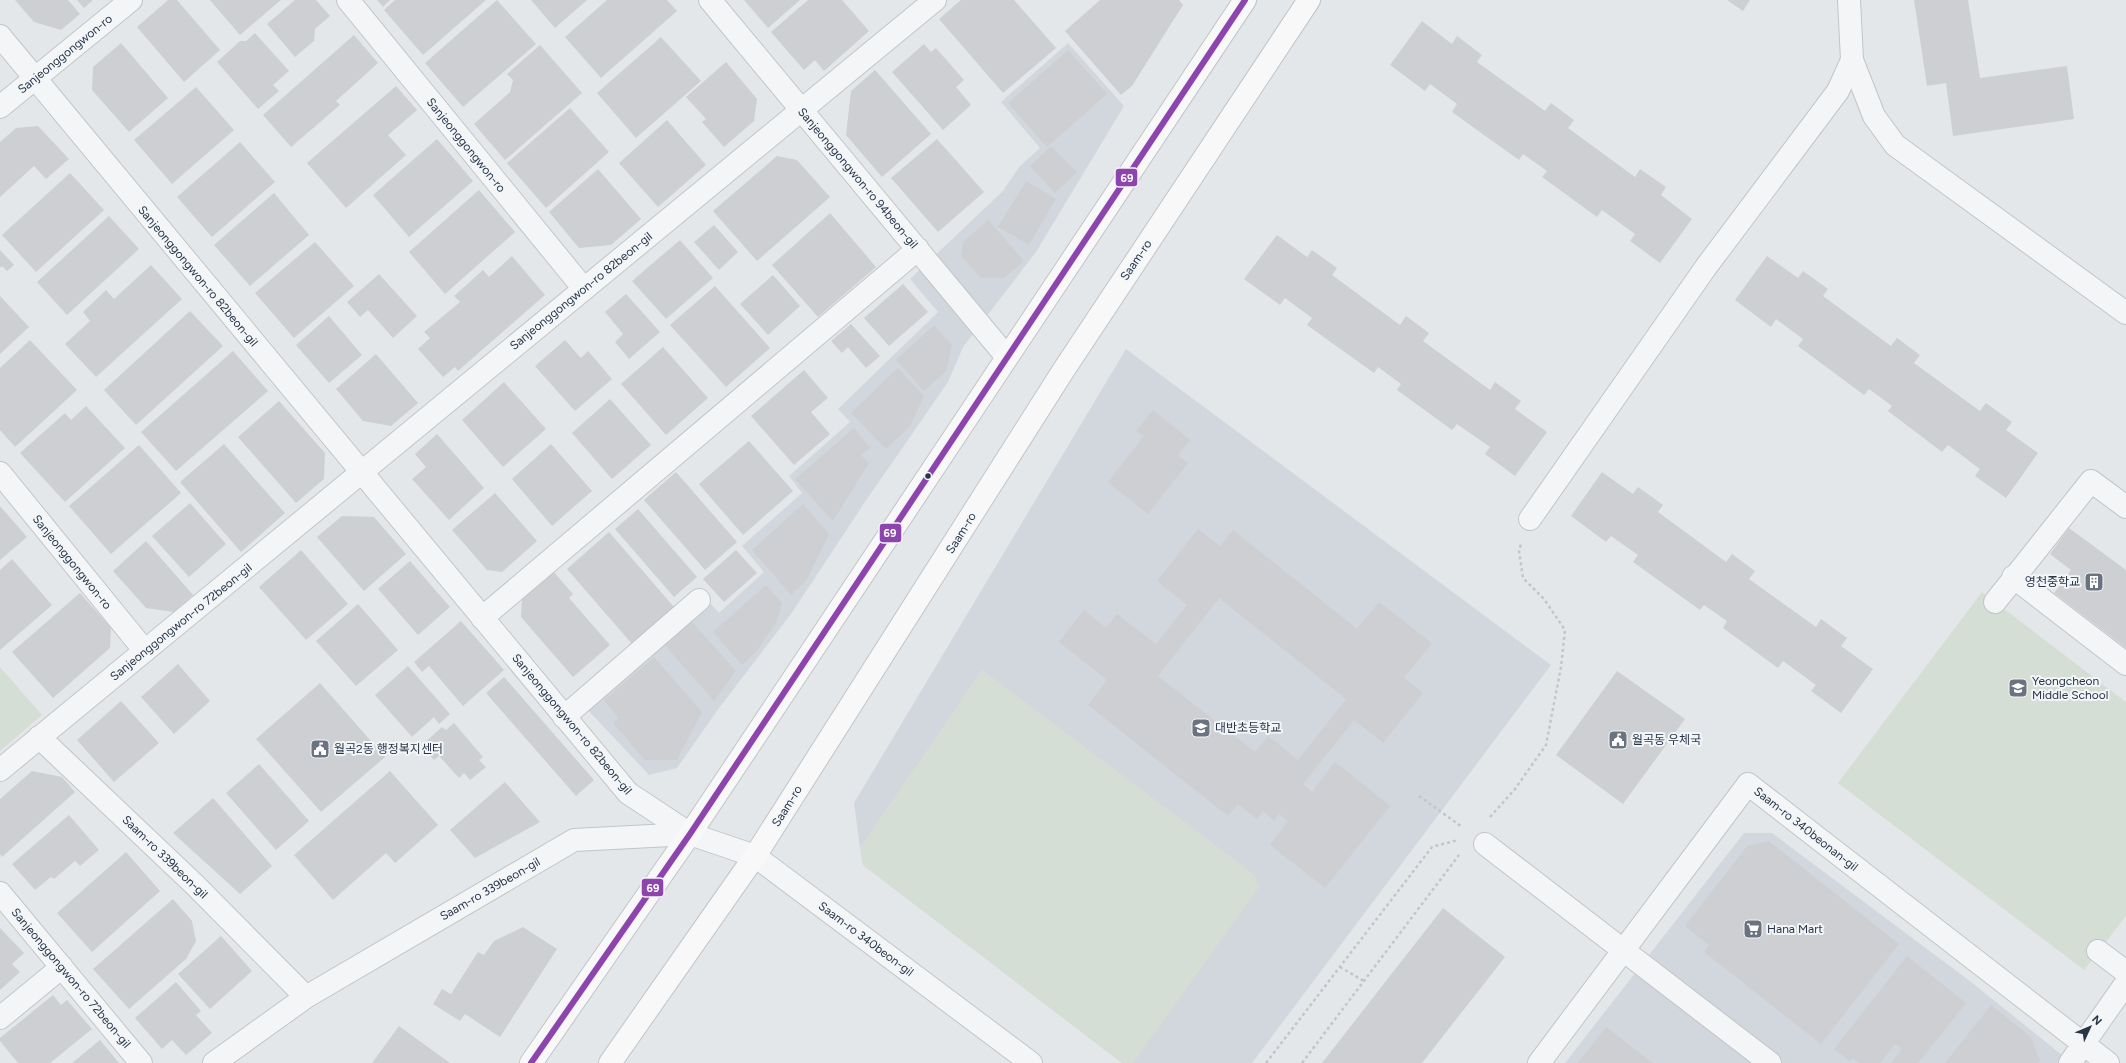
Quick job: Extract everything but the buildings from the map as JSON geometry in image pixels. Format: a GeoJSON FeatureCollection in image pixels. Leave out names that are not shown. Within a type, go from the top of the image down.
{"type":"FeatureCollection","features":[{"type":"Feature","properties":{"kind":"main road"},"geometry":{"type":"LineString","coordinates":[[531,1063],[690,834],[1006,356],[1245,0]]}},
{"type":"Feature","properties":{"kind":"main road","name":"Saam-ro"},"geometry":{"type":"LineString","coordinates":[[610,1063],[755,856],[1064,371],[1309,0]]}},
{"type":"Feature","properties":{"kind":"street","name":"Sanjeonggongwon-ro"},"geometry":{"type":"LineString","coordinates":[[0,107],[131,0]]}},
{"type":"Feature","properties":{"kind":"street","name":"Sanjeonggongwon-ro"},"geometry":{"type":"LineString","coordinates":[[348,0],[584,289]]}},
{"type":"Feature","properties":{"kind":"street","name":"Sanjeonggongwon-ro 94beon-gil"},"geometry":{"type":"LineString","coordinates":[[710,0],[1006,356]]}},
{"type":"Feature","properties":{"kind":"street","name":"Sanjeonggongwon-ro 82beon-gil"},"geometry":{"type":"LineString","coordinates":[[361,473],[935,0]]}},
{"type":"Feature","properties":{"kind":"street"},"geometry":{"type":"LineString","coordinates":[[1849,0],[1852,60],[1874,116],[1895,145],[2126,314]]}},
{"type":"Feature","properties":{"kind":"street","name":"Sanjeonggongwon-ro 82beon-gil"},"geometry":{"type":"LineString","coordinates":[[0,36],[628,793],[690,834]]}},
{"type":"Feature","properties":{"kind":"street"},"geometry":{"type":"LineString","coordinates":[[1530,519],[1706,267],[1838,91],[1852,60]]}},
{"type":"Feature","properties":{"kind":"street"},"geometry":{"type":"LineString","coordinates":[[482,618],[918,249]]}},
{"type":"Feature","properties":{"kind":"street","name":"Sanjeonggongwon-ro"},"geometry":{"type":"LineString","coordinates":[[0,473],[145,651]]}},
{"type":"Feature","properties":{"kind":"street","name":"Sanjeonggongwon-ro 72beon-gil"},"geometry":{"type":"LineString","coordinates":[[0,770],[361,473]]}},
{"type":"Feature","properties":{"kind":"street"},"geometry":{"type":"LineString","coordinates":[[1995,602],[2013,577],[2091,481],[2122,497]]}},
{"type":"Feature","properties":{"kind":"street"},"geometry":{"type":"LineString","coordinates":[[2013,577],[2126,664]]}},
{"type":"Feature","properties":{"kind":"street"},"geometry":{"type":"LineString","coordinates":[[564,717],[699,600]]}},
{"type":"Feature","properties":{"kind":"street","name":"Saam-ro 339beon-gil"},"geometry":{"type":"LineString","coordinates":[[40,737],[195,885],[306,997]]}},
{"type":"Feature","properties":{"kind":"street","name":"Saam-ro 340beonan-gil"},"geometry":{"type":"LineString","coordinates":[[1540,1063],[1748,784],[2108,1063]]}},
{"type":"Feature","properties":{"kind":"street","name":"Saam-ro 340beon-gil"},"geometry":{"type":"LineString","coordinates":[[690,834],[755,856],[1031,1063]]}},
{"type":"Feature","properties":{"kind":"street","name":"Saam-ro 339beon-gil"},"geometry":{"type":"LineString","coordinates":[[214,1063],[306,997],[574,840],[690,834]]}},
{"type":"Feature","properties":{"kind":"street"},"geometry":{"type":"LineString","coordinates":[[1480,840],[1623,952],[1770,1063]]}},
{"type":"Feature","properties":{"kind":"street","name":"Sanjeonggongwon-ro 72beon-gil"},"geometry":{"type":"LineString","coordinates":[[0,893],[141,1063]]}},
{"type":"Feature","properties":{"kind":"street"},"geometry":{"type":"LineString","coordinates":[[2098,951],[2126,972]]}},
{"type":"Feature","properties":{"kind":"street"},"geometry":{"type":"LineString","coordinates":[[0,1018],[62,967]]}},
{"type":"Feature","properties":{"kind":"street"},"geometry":{"type":"LineString","coordinates":[[2070,1063],[2126,983]]}},
{"type":"Feature","properties":{"kind":"path"},"geometry":{"type":"LineString","coordinates":[[1302,1063],[1364,981],[1480,840],[1546,745],[1561,667],[1565,630],[1544,599],[1523,578],[1519,551],[1530,519]]}},
{"type":"Feature","properties":{"kind":"path"},"geometry":{"type":"LineString","coordinates":[[1419,796],[1480,840]]}},
{"type":"Feature","properties":{"kind":"path"},"geometry":{"type":"LineString","coordinates":[[1266,1063],[1432,847],[1480,840]]}},
{"type":"Feature","properties":{"kind":"path"},"geometry":{"type":"LineString","coordinates":[[1340,967],[1364,981]]}},
{"type":"Feature","properties":{"kind":"shaded area"},"geometry":{"type":"Polygon","coordinates":[[[1068,43],[1124,106],[1036,252],[963,347],[948,382],[865,502],[791,614],[719,708],[677,768],[649,775],[586,708],[708,601],[719,613],[764,572],[742,546],[802,493],[789,476],[850,422],[838,409],[938,312],[910,279],[1002,192],[1020,166],[1040,148],[1001,102],[1068,43]]]}},
{"type":"Feature","properties":{"kind":"shaded area","name":"대반초등학교"},"geometry":{"type":"Polygon","coordinates":[[[1126,349],[1551,665],[1252,1063],[1122,1063],[863,865],[860,848],[854,803],[1126,349]]]}},
{"type":"Feature","properties":{"kind":"shaded area","name":"Yeongcheon Middle School"},"geometry":{"type":"Polygon","coordinates":[[[1982,592],[2126,702],[2126,916],[2084,970],[1838,783],[1982,592]]]}},
{"type":"Feature","properties":{"kind":"shaded area"},"geometry":{"type":"Polygon","coordinates":[[[0,667],[42,715],[0,751],[0,667]]]}},
{"type":"Feature","properties":{"kind":"shaded area"},"geometry":{"type":"Polygon","coordinates":[[[982,670],[1255,876],[1259,887],[1133,1063],[1122,1063],[863,865],[860,848],[982,670]]]}},
{"type":"Feature","properties":{"kind":"shaded area"},"geometry":{"type":"Polygon","coordinates":[[[1744,833],[1772,833],[1971,982],[2072,1063],[1565,1063],[1744,833]]]}},
{"type":"Feature","properties":{"kind":"transit line","name":"69"},"geometry":{"type":"LineString","coordinates":[[531,1063],[690,834],[1245,0]]}},
{"type":"Feature","properties":{"kind":"place","name":"영천중학교"},"geometry":{"type":"Point","coordinates":[2094,582]}},
{"type":"Feature","properties":{"kind":"place","name":"Yeongcheon Middle School"},"geometry":{"type":"Point","coordinates":[2018,688]}},
{"type":"Feature","properties":{"kind":"place","name":"대반초등학교"},"geometry":{"type":"Point","coordinates":[1201,728]}},
{"type":"Feature","properties":{"kind":"place","name":"월곡동 우체국"},"geometry":{"type":"Point","coordinates":[1618,740]}},
{"type":"Feature","properties":{"kind":"place","name":"월곡2동 행정복지센터"},"geometry":{"type":"Point","coordinates":[320,749]}},
{"type":"Feature","properties":{"kind":"place","name":"Hana Mart"},"geometry":{"type":"Point","coordinates":[1753,929]}}]}
